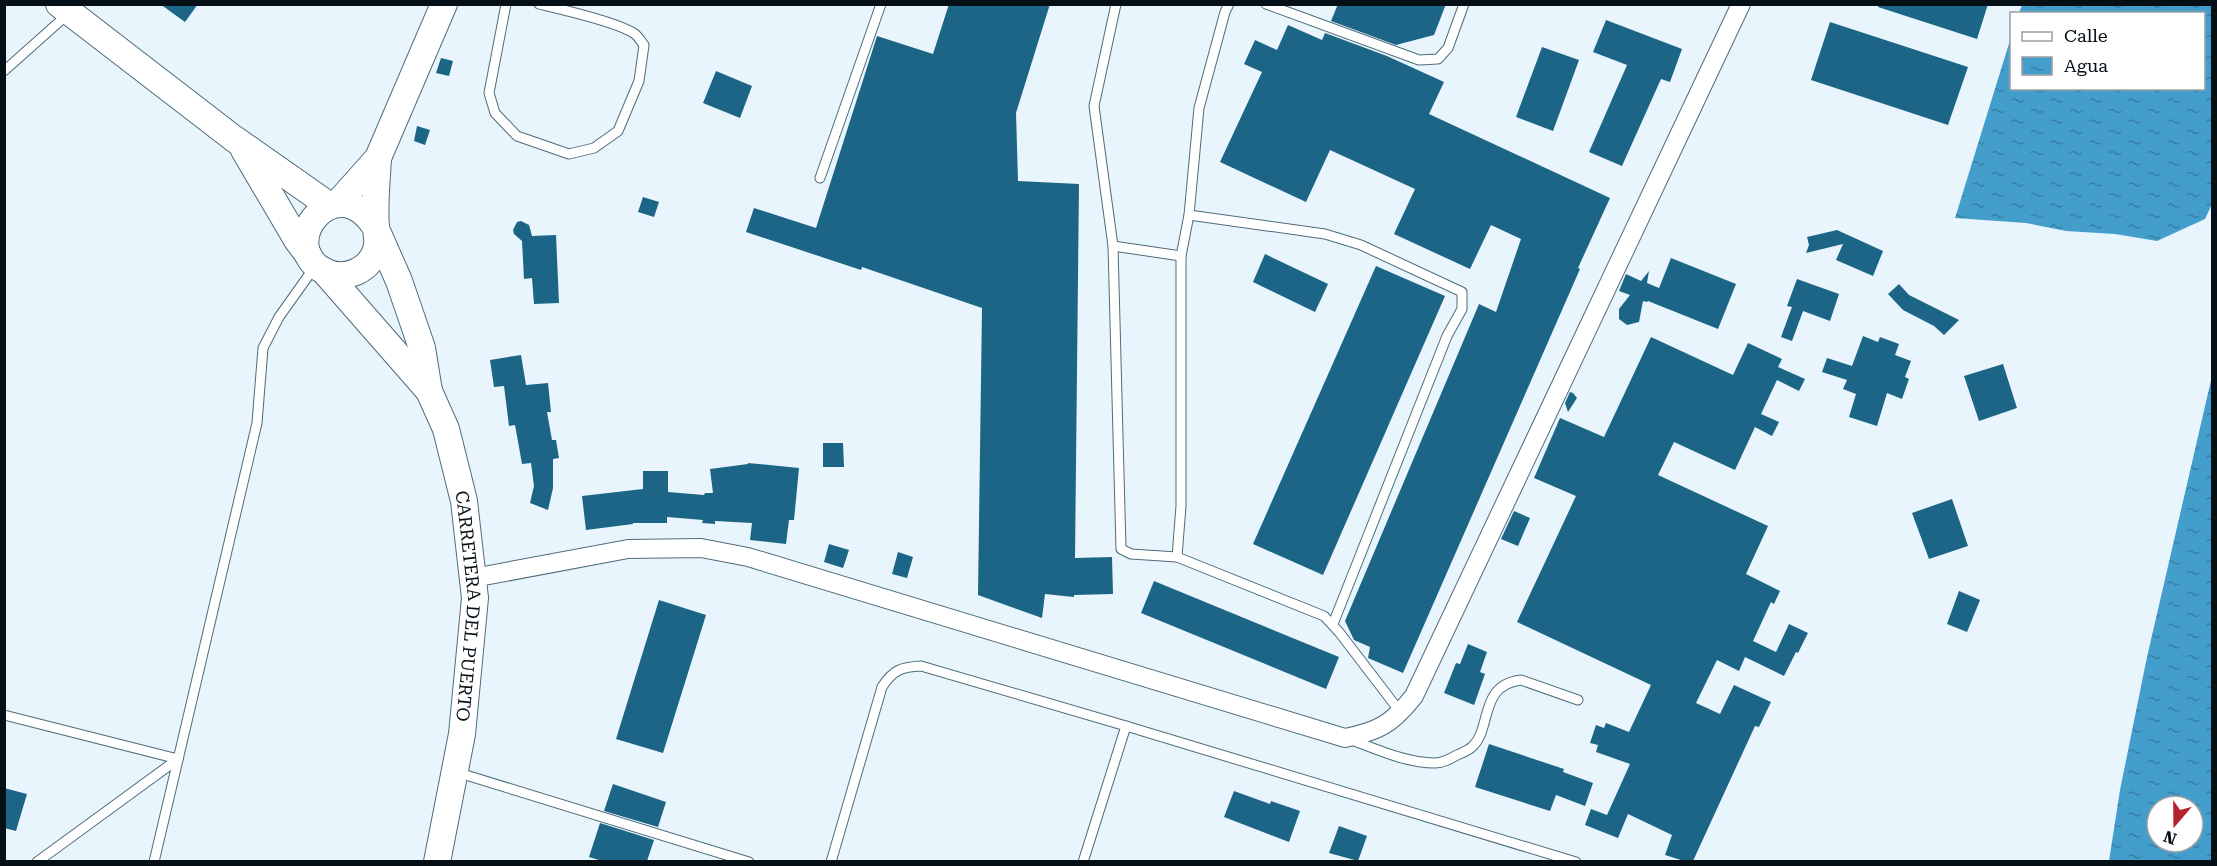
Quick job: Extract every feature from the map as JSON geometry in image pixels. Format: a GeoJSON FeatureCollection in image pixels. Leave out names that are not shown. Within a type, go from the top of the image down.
{"type":"FeatureCollection","features":[{"type":"Feature","properties":{"kind":"main road"},"geometry":{"type":"LineString","coordinates":[[378,158],[376,229],[378,245],[373,258],[364,268],[351,275],[337,275],[316,264],[305,242],[308,226],[316,214],[333,205],[378,158],[444,4]]}},
{"type":"Feature","properties":{"kind":"main road","name":"CARRETERA DEL PUERTO"},"geometry":{"type":"LineString","coordinates":[[64,8],[241,144],[333,205]]}},
{"type":"Feature","properties":{"kind":"main road","name":"CARRETERA DEL PUERTO"},"geometry":{"type":"LineString","coordinates":[[241,144],[297,240],[429,391]]}},
{"type":"Feature","properties":{"kind":"main road"},"geometry":{"type":"LineString","coordinates":[[333,205],[353,206],[367,214],[376,229]]}},
{"type":"Feature","properties":{"kind":"main road","name":"CARRETERA DEL PUERTO"},"geometry":{"type":"LineString","coordinates":[[376,229],[399,281],[422,348],[429,391],[446,429],[461,491],[475,598],[462,734],[437,861]]}},
{"type":"Feature","properties":{"kind":"street"},"geometry":{"type":"LineString","coordinates":[[473,579],[628,549],[701,548],[748,557],[1345,738],[1370,733],[1401,713],[1414,696],[1741,4]]}},
{"type":"Feature","properties":{"kind":"lane"},"geometry":{"type":"LineString","coordinates":[[506,4],[489,93],[495,113],[517,136],[569,154],[594,148],[618,131],[639,81],[644,45],[637,35],[625,29],[567,10],[538,4]]}},
{"type":"Feature","properties":{"kind":"lane"},"geometry":{"type":"LineString","coordinates":[[820,178],[881,4]]}},
{"type":"Feature","properties":{"kind":"lane"},"geometry":{"type":"LineString","coordinates":[[1116,4],[1094,106],[1113,246],[1121,549],[1131,554],[1177,557],[1324,616],[1333,624],[1401,713]]}},
{"type":"Feature","properties":{"kind":"lane"},"geometry":{"type":"LineString","coordinates":[[1177,557],[1181,506],[1181,256],[1190,215],[1199,108],[1229,4]]}},
{"type":"Feature","properties":{"kind":"lane"},"geometry":{"type":"LineString","coordinates":[[1266,4],[1419,60],[1438,59],[1448,48],[1464,4]]}},
{"type":"Feature","properties":{"kind":"lane"},"geometry":{"type":"LineString","coordinates":[[4,71],[64,8]]}},
{"type":"Feature","properties":{"kind":"lane"},"geometry":{"type":"LineString","coordinates":[[1190,215],[1325,234],[1361,245],[1462,292],[1462,309],[1447,336],[1333,624]]}},
{"type":"Feature","properties":{"kind":"lane"},"geometry":{"type":"LineString","coordinates":[[1113,246],[1181,256]]}},
{"type":"Feature","properties":{"kind":"lane"},"geometry":{"type":"LineString","coordinates":[[154,861],[257,423],[263,348],[279,317],[316,264]]}},
{"type":"Feature","properties":{"kind":"lane"},"geometry":{"type":"LineString","coordinates":[[831,861],[882,687],[889,675],[904,667],[921,666],[1576,861]]}},
{"type":"Feature","properties":{"kind":"lane"},"geometry":{"type":"LineString","coordinates":[[1345,738],[1396,756],[1437,763],[1448,760],[1472,747],[1491,699],[1512,681],[1521,680],[1578,700]]}},
{"type":"Feature","properties":{"kind":"lane"},"geometry":{"type":"LineString","coordinates":[[4,716],[178,759]]}},
{"type":"Feature","properties":{"kind":"lane"},"geometry":{"type":"LineString","coordinates":[[1083,861],[1126,726]]}},
{"type":"Feature","properties":{"kind":"lane"},"geometry":{"type":"LineString","coordinates":[[37,861],[178,759]]}},
{"type":"Feature","properties":{"kind":"lane"},"geometry":{"type":"LineString","coordinates":[[455,771],[749,861]]}},
{"type":"Feature","properties":{"kind":"water"},"geometry":{"type":"Polygon","coordinates":[[[2022,5],[2212,5],[2212,204],[2205,219],[2157,241],[2115,234],[2066,231],[2026,223],[1955,218],[2010,40],[2010,90],[2205,90],[2205,12],[2019,12],[2022,5]]]}},
{"type":"Feature","properties":{"kind":"water"},"geometry":{"type":"Polygon","coordinates":[[[2212,376],[2212,861],[2109,861],[2120,790],[2147,657],[2212,376]]]}},
{"type":"Feature","properties":{"kind":"building"},"geometry":{"type":"Polygon","coordinates":[[[160,4],[198,4],[185,22],[160,4]]]}},
{"type":"Feature","properties":{"kind":"building"},"geometry":{"type":"Polygon","coordinates":[[[949,4],[1050,4],[1016,113],[1018,181],[1079,184],[1075,558],[1112,557],[1113,594],[1074,595],[1074,597],[1045,594],[1042,618],[978,595],[982,308],[862,267],[861,270],[746,232],[754,208],[816,228],[877,36],[933,54],[949,4]]]}},
{"type":"Feature","properties":{"kind":"building"},"geometry":{"type":"Polygon","coordinates":[[[1338,4],[1446,4],[1434,35],[1396,45],[1331,21],[1338,4]]]}},
{"type":"Feature","properties":{"kind":"building"},"geometry":{"type":"Polygon","coordinates":[[[1879,4],[1988,4],[1977,39],[1878,7],[1879,4]]]}},
{"type":"Feature","properties":{"kind":"building"},"geometry":{"type":"Polygon","coordinates":[[[1606,20],[1682,49],[1670,82],[1661,79],[1622,166],[1589,152],[1627,65],[1593,52],[1606,20]]]}},
{"type":"Feature","properties":{"kind":"building"},"geometry":{"type":"Polygon","coordinates":[[[1830,22],[1968,67],[1948,125],[1811,80],[1830,22]]]}},
{"type":"Feature","properties":{"kind":"building"},"geometry":{"type":"Polygon","coordinates":[[[1288,25],[1322,40],[1325,33],[1387,56],[1444,82],[1429,114],[1610,198],[1403,673],[1368,658],[1370,647],[1354,640],[1345,621],[1479,304],[1496,312],[1521,239],[1491,225],[1470,269],[1394,234],[1415,189],[1330,150],[1306,202],[1220,162],[1262,72],[1244,64],[1255,40],[1277,50],[1288,25]]]}},
{"type":"Feature","properties":{"kind":"building"},"geometry":{"type":"Polygon","coordinates":[[[1542,47],[1579,60],[1553,131],[1516,117],[1542,47]]]}},
{"type":"Feature","properties":{"kind":"building"},"geometry":{"type":"Polygon","coordinates":[[[441,58],[453,61],[449,76],[436,73],[441,58]]]}},
{"type":"Feature","properties":{"kind":"building"},"geometry":{"type":"Polygon","coordinates":[[[716,71],[752,86],[740,118],[703,103],[716,71]]]}},
{"type":"Feature","properties":{"kind":"building"},"geometry":{"type":"Polygon","coordinates":[[[417,126],[430,130],[425,145],[414,141],[417,126]]]}},
{"type":"Feature","properties":{"kind":"building"},"geometry":{"type":"Polygon","coordinates":[[[643,197],[659,202],[654,217],[638,212],[643,197]]]}},
{"type":"Feature","properties":{"kind":"building"},"geometry":{"type":"Polygon","coordinates":[[[521,221],[529,225],[532,236],[556,235],[559,303],[534,304],[532,278],[524,279],[522,241],[513,230],[517,222],[521,221]]]}},
{"type":"Feature","properties":{"kind":"building"},"geometry":{"type":"Polygon","coordinates":[[[1837,230],[1883,251],[1873,276],[1836,260],[1843,244],[1806,253],[1809,245],[1807,237],[1837,230]]]}},
{"type":"Feature","properties":{"kind":"building"},"geometry":{"type":"Polygon","coordinates":[[[1265,254],[1328,284],[1315,312],[1253,282],[1265,254]]]}},
{"type":"Feature","properties":{"kind":"building"},"geometry":{"type":"Polygon","coordinates":[[[1671,258],[1736,284],[1718,329],[1648,301],[1643,301],[1639,322],[1627,325],[1619,319],[1619,309],[1630,295],[1619,291],[1626,274],[1641,281],[1649,271],[1647,283],[1659,288],[1671,258]]]}},
{"type":"Feature","properties":{"kind":"building"},"geometry":{"type":"Polygon","coordinates":[[[1376,266],[1445,296],[1323,575],[1253,544],[1376,266]]]}},
{"type":"Feature","properties":{"kind":"building"},"geometry":{"type":"Polygon","coordinates":[[[1797,279],[1839,294],[1830,321],[1803,311],[1792,341],[1781,337],[1792,307],[1787,306],[1797,279]]]}},
{"type":"Feature","properties":{"kind":"building"},"geometry":{"type":"Polygon","coordinates":[[[1899,284],[1909,295],[1959,320],[1944,335],[1934,326],[1903,310],[1888,294],[1899,284]]]}},
{"type":"Feature","properties":{"kind":"building"},"geometry":{"type":"Polygon","coordinates":[[[1863,336],[1878,342],[1880,337],[1899,344],[1895,355],[1911,361],[1905,377],[1909,379],[1902,399],[1887,393],[1877,426],[1849,417],[1856,394],[1843,389],[1847,380],[1822,372],[1827,358],[1852,366],[1863,336]]]}},
{"type":"Feature","properties":{"kind":"building"},"geometry":{"type":"Polygon","coordinates":[[[1651,337],[1733,375],[1748,343],[1782,359],[1778,367],[1805,379],[1799,391],[1777,380],[1761,414],[1779,422],[1772,436],[1755,427],[1735,470],[1674,442],[1658,475],[1768,526],[1746,574],[1780,591],[1774,604],[1771,602],[1753,641],[1776,652],[1789,624],[1808,633],[1784,676],[1745,657],[1739,671],[1717,660],[1696,703],[1720,714],[1734,685],[1771,702],[1759,727],[1755,726],[1693,861],[1684,861],[1665,855],[1672,835],[1628,814],[1618,838],[1585,825],[1591,809],[1607,815],[1630,764],[1596,752],[1598,745],[1590,743],[1596,725],[1604,728],[1606,723],[1629,732],[1651,685],[1517,622],[1576,496],[1534,478],[1560,418],[1604,437],[1651,337]]]}},
{"type":"Feature","properties":{"kind":"building"},"geometry":{"type":"Polygon","coordinates":[[[521,355],[526,385],[548,383],[551,412],[547,412],[552,440],[556,440],[559,458],[553,459],[553,488],[548,510],[530,503],[534,486],[531,463],[522,464],[515,425],[509,426],[504,386],[494,387],[490,360],[521,355]]]}},
{"type":"Feature","properties":{"kind":"building"},"geometry":{"type":"Polygon","coordinates":[[[2003,364],[2017,408],[1979,421],[1964,376],[2003,364]]]}},
{"type":"Feature","properties":{"kind":"building"},"geometry":{"type":"Polygon","coordinates":[[[1570,392],[1577,398],[1568,412],[1565,403],[1570,392]]]}},
{"type":"Feature","properties":{"kind":"building"},"geometry":{"type":"Polygon","coordinates":[[[823,443],[843,443],[844,467],[823,467],[823,443]]]}},
{"type":"Feature","properties":{"kind":"building"},"geometry":{"type":"Polygon","coordinates":[[[748,463],[799,468],[794,520],[789,520],[786,544],[750,540],[752,523],[715,521],[715,524],[702,523],[703,520],[667,517],[667,523],[633,523],[586,530],[582,496],[643,489],[643,471],[668,471],[668,492],[704,495],[713,493],[710,469],[748,463]]]}},
{"type":"Feature","properties":{"kind":"building"},"geometry":{"type":"Polygon","coordinates":[[[1952,499],[1968,546],[1929,559],[1912,513],[1952,499]]]}},
{"type":"Feature","properties":{"kind":"building"},"geometry":{"type":"Polygon","coordinates":[[[1514,511],[1530,518],[1518,546],[1501,539],[1514,511]]]}},
{"type":"Feature","properties":{"kind":"building"},"geometry":{"type":"Polygon","coordinates":[[[829,544],[849,550],[843,568],[824,562],[829,544]]]}},
{"type":"Feature","properties":{"kind":"building"},"geometry":{"type":"Polygon","coordinates":[[[898,552],[913,557],[907,578],[892,574],[898,552]]]}},
{"type":"Feature","properties":{"kind":"building"},"geometry":{"type":"Polygon","coordinates":[[[1154,581],[1339,657],[1326,689],[1141,613],[1154,581]]]}},
{"type":"Feature","properties":{"kind":"building"},"geometry":{"type":"Polygon","coordinates":[[[1959,591],[1980,600],[1967,632],[1947,624],[1959,591]]]}},
{"type":"Feature","properties":{"kind":"building"},"geometry":{"type":"Polygon","coordinates":[[[659,600],[706,615],[663,753],[616,739],[659,600]]]}},
{"type":"Feature","properties":{"kind":"building"},"geometry":{"type":"Polygon","coordinates":[[[1468,644],[1487,652],[1480,672],[1485,674],[1474,705],[1444,693],[1456,663],[1460,664],[1468,644]]]}},
{"type":"Feature","properties":{"kind":"building"},"geometry":{"type":"Polygon","coordinates":[[[1489,744],[1564,769],[1563,772],[1593,783],[1585,806],[1556,795],[1550,811],[1475,787],[1489,744]]]}},
{"type":"Feature","properties":{"kind":"building"},"geometry":{"type":"Polygon","coordinates":[[[613,784],[666,802],[658,827],[604,811],[613,784]]]}},
{"type":"Feature","properties":{"kind":"building"},"geometry":{"type":"Polygon","coordinates":[[[4,788],[27,794],[16,831],[4,828],[4,788]]]}},
{"type":"Feature","properties":{"kind":"building"},"geometry":{"type":"Polygon","coordinates":[[[1234,791],[1270,804],[1271,801],[1300,811],[1289,842],[1224,817],[1234,791]]]}},
{"type":"Feature","properties":{"kind":"building"},"geometry":{"type":"Polygon","coordinates":[[[600,823],[654,840],[647,861],[602,861],[589,857],[600,823]]]}},
{"type":"Feature","properties":{"kind":"building"},"geometry":{"type":"Polygon","coordinates":[[[1339,826],[1367,836],[1358,861],[1329,853],[1339,826]]]}}]}
